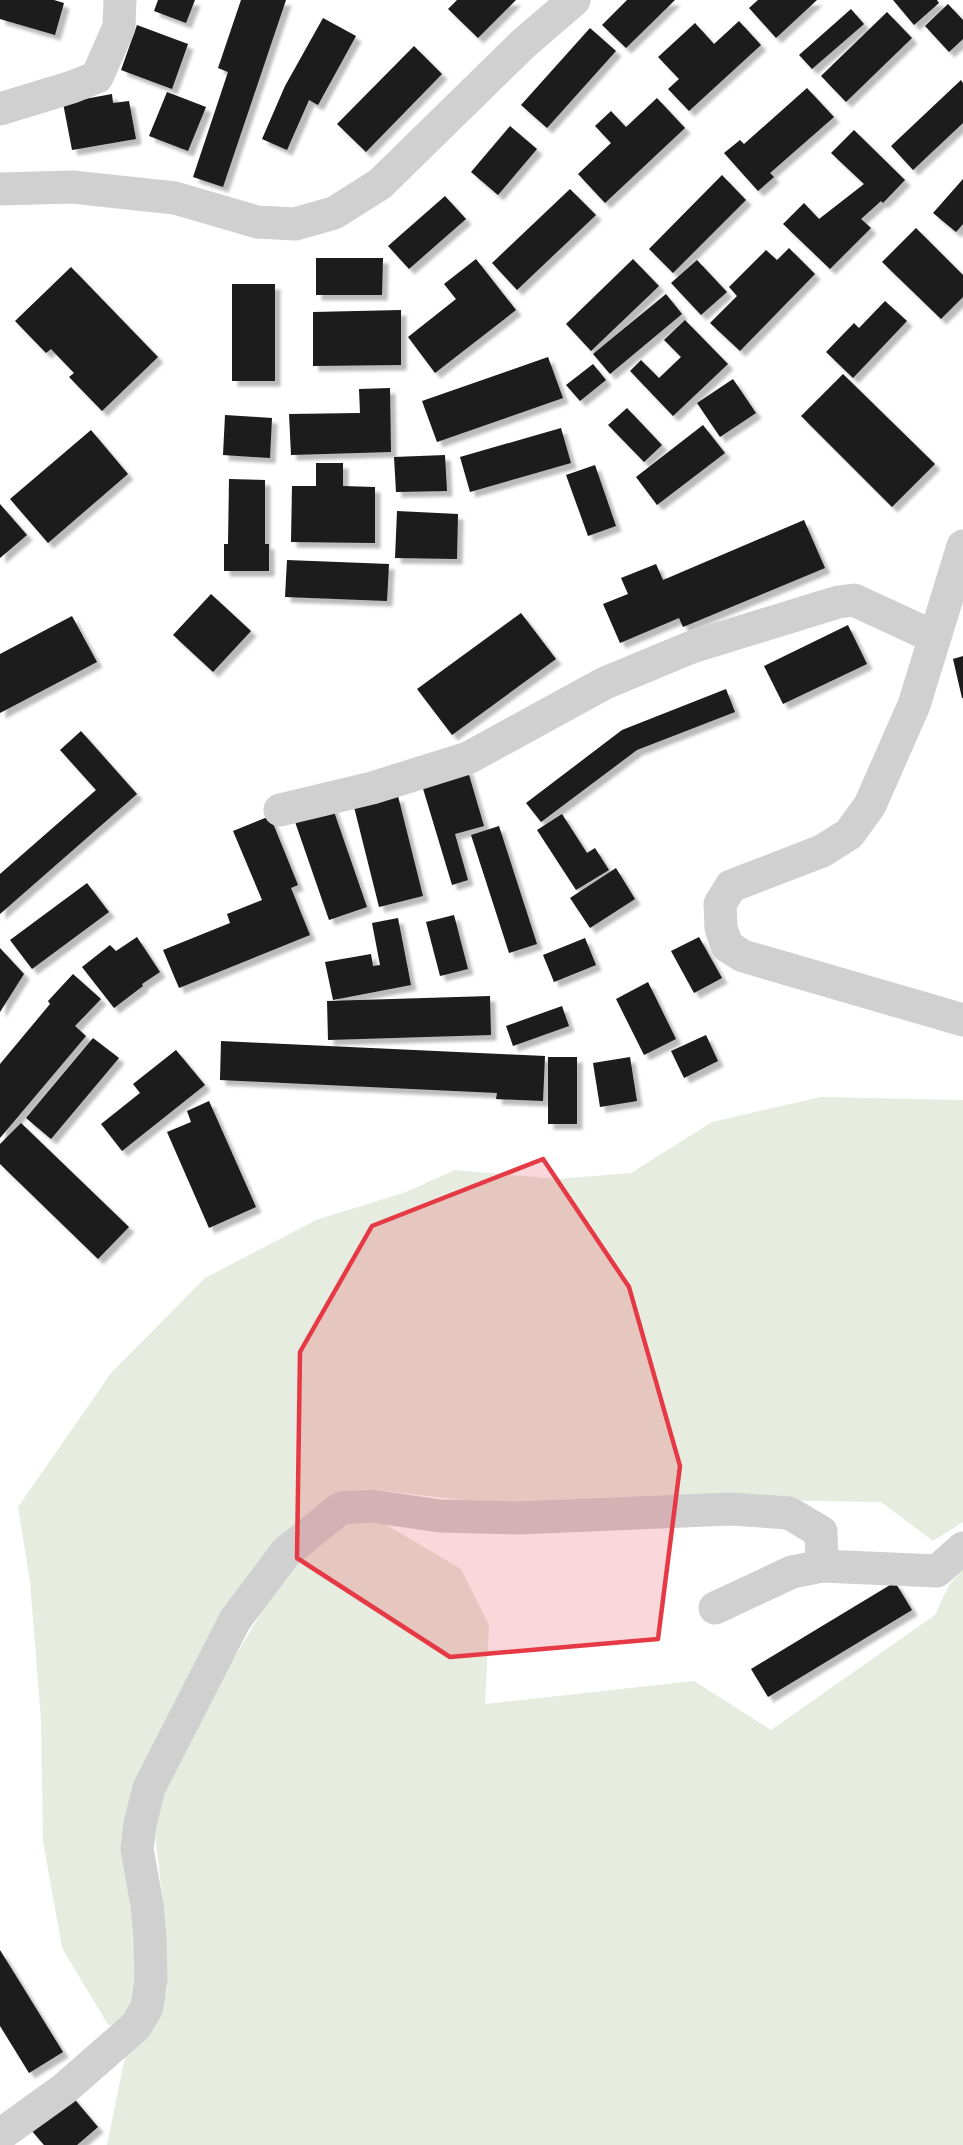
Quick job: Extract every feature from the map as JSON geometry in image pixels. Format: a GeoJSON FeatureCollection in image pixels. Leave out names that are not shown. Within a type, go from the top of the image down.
{"type":"FeatureCollection","features":[{"type":"Feature","properties":{"kind":"street"},"geometry":{"type":"LineString","coordinates":[[0,109],[72,87],[97,76],[119,27],[120,0]]}},
{"type":"Feature","properties":{"kind":"street"},"geometry":{"type":"LineString","coordinates":[[0,189],[72,188],[175,198],[257,222],[295,224],[334,213],[380,184],[523,44],[574,0]]}},
{"type":"Feature","properties":{"kind":"street"},"geometry":{"type":"LineString","coordinates":[[963,546],[915,705],[870,805],[849,834],[822,851],[731,886],[720,904],[721,928],[727,946],[743,956],[963,1020]]}},
{"type":"Feature","properties":{"kind":"street"},"geometry":{"type":"LineString","coordinates":[[280,810],[372,788],[468,758],[605,683],[692,647],[838,602],[854,600],[934,637]]}},
{"type":"Feature","properties":{"kind":"street"},"geometry":{"type":"LineString","coordinates":[[0,2135],[64,2089],[136,2026],[147,2007],[151,1979],[150,1937],[137,1849],[140,1824],[149,1788],[235,1620],[286,1552],[341,1508],[371,1506],[440,1516],[518,1518],[731,1509],[789,1513],[821,1532],[822,1566]]}},
{"type":"Feature","properties":{"kind":"street"},"geometry":{"type":"LineString","coordinates":[[715,1608],[792,1572],[822,1566],[937,1571],[963,1548]]}},
{"type":"Feature","properties":{"kind":"highlighted area"},"geometry":{"type":"Polygon","coordinates":[[[543,1159],[629,1287],[680,1466],[658,1639],[450,1657],[297,1558],[300,1352],[372,1226],[543,1159]]]}},
{"type":"Feature","properties":{"kind":"shaded area"},"geometry":{"type":"Polygon","coordinates":[[[821,1097],[963,1100],[963,1522],[933,1541],[881,1502],[691,1499],[517,1506],[367,1489],[337,1493],[141,1771],[123,1824],[123,1843],[134,1917],[137,1970],[132,2001],[125,2019],[109,2026],[62,1948],[43,1841],[41,1719],[30,1582],[18,1507],[111,1373],[205,1278],[316,1220],[406,1192],[455,1170],[557,1179],[631,1173],[712,1122],[821,1097]]]}},
{"type":"Feature","properties":{"kind":"shaded area"},"geometry":{"type":"Polygon","coordinates":[[[375,1518],[461,1569],[489,1625],[485,1704],[694,1681],[771,1730],[935,1615],[949,1585],[963,1570],[963,2145],[107,2145],[125,2057],[152,2031],[167,1990],[163,1903],[154,1827],[171,1773],[230,1665],[292,1561],[346,1521],[375,1518]]]}},
{"type":"Feature","properties":{"kind":"building"},"geometry":{"type":"Polygon","coordinates":[[[0,0],[54,0],[64,3],[55,35],[0,19],[0,0]]]}},
{"type":"Feature","properties":{"kind":"building"},"geometry":{"type":"Polygon","coordinates":[[[158,0],[195,0],[186,23],[154,11],[158,0]]]}},
{"type":"Feature","properties":{"kind":"building"},"geometry":{"type":"Polygon","coordinates":[[[241,0],[286,0],[223,187],[193,177],[228,72],[218,68],[241,0]]]}},
{"type":"Feature","properties":{"kind":"building"},"geometry":{"type":"Polygon","coordinates":[[[457,0],[516,0],[478,38],[448,9],[457,0]]]}},
{"type":"Feature","properties":{"kind":"building"},"geometry":{"type":"Polygon","coordinates":[[[627,0],[675,0],[626,48],[602,25],[627,0]]]}},
{"type":"Feature","properties":{"kind":"building"},"geometry":{"type":"Polygon","coordinates":[[[758,0],[817,0],[776,38],[749,8],[758,0]]]}},
{"type":"Feature","properties":{"kind":"building"},"geometry":{"type":"Polygon","coordinates":[[[893,0],[937,0],[939,3],[914,25],[893,0]]]}},
{"type":"Feature","properties":{"kind":"building"},"geometry":{"type":"Polygon","coordinates":[[[948,4],[963,20],[963,39],[949,52],[925,26],[948,4]]]}},
{"type":"Feature","properties":{"kind":"building"},"geometry":{"type":"Polygon","coordinates":[[[851,9],[864,24],[812,69],[799,55],[851,9]]]}},
{"type":"Feature","properties":{"kind":"building"},"geometry":{"type":"Polygon","coordinates":[[[887,12],[912,38],[846,102],[821,76],[887,12]]]}},
{"type":"Feature","properties":{"kind":"building"},"geometry":{"type":"Polygon","coordinates":[[[323,18],[356,36],[318,105],[309,100],[287,150],[262,139],[285,86],[323,18]]]}},
{"type":"Feature","properties":{"kind":"building"},"geometry":{"type":"Polygon","coordinates":[[[739,21],[761,45],[689,111],[668,89],[679,79],[658,57],[695,23],[714,44],[739,21]]]}},
{"type":"Feature","properties":{"kind":"building"},"geometry":{"type":"Polygon","coordinates":[[[137,25],[188,44],[172,89],[121,70],[137,25]]]}},
{"type":"Feature","properties":{"kind":"building"},"geometry":{"type":"Polygon","coordinates":[[[590,28],[616,51],[547,128],[521,105],[590,28]]]}},
{"type":"Feature","properties":{"kind":"building"},"geometry":{"type":"Polygon","coordinates":[[[414,46],[442,74],[366,152],[337,124],[414,46]]]}},
{"type":"Feature","properties":{"kind":"building"},"geometry":{"type":"Polygon","coordinates":[[[961,80],[963,83],[963,123],[913,170],[891,146],[961,80]]]}},
{"type":"Feature","properties":{"kind":"building"},"geometry":{"type":"Polygon","coordinates":[[[807,88],[834,117],[770,173],[774,177],[758,191],[724,153],[740,140],[744,144],[807,88]]]}},
{"type":"Feature","properties":{"kind":"building"},"geometry":{"type":"Polygon","coordinates":[[[167,92],[206,107],[188,151],[149,136],[167,92]]]}},
{"type":"Feature","properties":{"kind":"building"},"geometry":{"type":"Polygon","coordinates":[[[112,94],[113,103],[129,101],[136,139],[72,150],[63,103],[112,94]]]}},
{"type":"Feature","properties":{"kind":"building"},"geometry":{"type":"Polygon","coordinates":[[[657,98],[685,128],[605,203],[578,174],[611,143],[595,126],[611,111],[626,127],[657,98]]]}},
{"type":"Feature","properties":{"kind":"building"},"geometry":{"type":"Polygon","coordinates":[[[510,126],[537,149],[498,195],[471,172],[510,126]]]}},
{"type":"Feature","properties":{"kind":"building"},"geometry":{"type":"Polygon","coordinates":[[[854,130],[905,180],[883,203],[881,201],[861,219],[871,228],[830,269],[783,224],[804,203],[819,219],[864,184],[831,153],[854,130]]]}},
{"type":"Feature","properties":{"kind":"building"},"geometry":{"type":"Polygon","coordinates":[[[722,175],[746,200],[673,273],[649,249],[722,175]]]}},
{"type":"Feature","properties":{"kind":"building"},"geometry":{"type":"Polygon","coordinates":[[[963,179],[963,224],[956,232],[933,213],[963,179]]]}},
{"type":"Feature","properties":{"kind":"building"},"geometry":{"type":"Polygon","coordinates":[[[570,189],[596,215],[517,290],[492,263],[570,189]]]}},
{"type":"Feature","properties":{"kind":"building"},"geometry":{"type":"Polygon","coordinates":[[[445,196],[466,219],[409,269],[388,246],[445,196]]]}},
{"type":"Feature","properties":{"kind":"building"},"geometry":{"type":"Polygon","coordinates":[[[916,228],[963,275],[963,297],[941,319],[882,262],[916,228]]]}},
{"type":"Feature","properties":{"kind":"building"},"geometry":{"type":"Polygon","coordinates":[[[789,248],[815,274],[740,351],[710,323],[737,296],[729,287],[766,250],[777,260],[789,248]]]}},
{"type":"Feature","properties":{"kind":"building"},"geometry":{"type":"Polygon","coordinates":[[[316,258],[383,258],[382,295],[316,295],[316,258]]]}},
{"type":"Feature","properties":{"kind":"building"},"geometry":{"type":"Polygon","coordinates":[[[476,259],[516,310],[435,373],[408,337],[456,299],[444,284],[476,259]]]}},
{"type":"Feature","properties":{"kind":"building"},"geometry":{"type":"Polygon","coordinates":[[[633,259],[659,286],[591,351],[566,324],[633,259]]]}},
{"type":"Feature","properties":{"kind":"building"},"geometry":{"type":"Polygon","coordinates":[[[697,260],[727,292],[701,315],[671,283],[697,260]]]}},
{"type":"Feature","properties":{"kind":"building"},"geometry":{"type":"Polygon","coordinates":[[[71,267],[158,357],[102,411],[69,377],[74,373],[51,349],[46,353],[15,321],[71,267]]]}},
{"type":"Feature","properties":{"kind":"building"},"geometry":{"type":"Polygon","coordinates":[[[232,284],[275,284],[275,381],[232,381],[232,284]]]}},
{"type":"Feature","properties":{"kind":"building"},"geometry":{"type":"Polygon","coordinates":[[[666,294],[682,314],[610,374],[593,354],[666,294]]]}},
{"type":"Feature","properties":{"kind":"building"},"geometry":{"type":"Polygon","coordinates":[[[885,301],[907,321],[853,378],[826,352],[854,323],[859,328],[885,301]]]}},
{"type":"Feature","properties":{"kind":"building"},"geometry":{"type":"Polygon","coordinates":[[[401,310],[401,365],[313,366],[313,312],[401,310]]]}},
{"type":"Feature","properties":{"kind":"building"},"geometry":{"type":"Polygon","coordinates":[[[685,320],[728,364],[673,416],[630,371],[641,360],[659,378],[681,357],[664,340],[685,320]]]}},
{"type":"Feature","properties":{"kind":"building"},"geometry":{"type":"Polygon","coordinates":[[[548,357],[563,398],[437,442],[422,401],[548,357]]]}},
{"type":"Feature","properties":{"kind":"building"},"geometry":{"type":"Polygon","coordinates":[[[593,364],[606,380],[580,401],[566,385],[593,364]]]}},
{"type":"Feature","properties":{"kind":"building"},"geometry":{"type":"Polygon","coordinates":[[[843,374],[935,464],[892,507],[801,416],[843,374]]]}},
{"type":"Feature","properties":{"kind":"building"},"geometry":{"type":"Polygon","coordinates":[[[733,379],[756,413],[720,437],[697,403],[733,379]]]}},
{"type":"Feature","properties":{"kind":"building"},"geometry":{"type":"Polygon","coordinates":[[[390,388],[391,452],[291,455],[289,414],[360,413],[359,389],[390,388]]]}},
{"type":"Feature","properties":{"kind":"building"},"geometry":{"type":"Polygon","coordinates":[[[627,408],[662,445],[644,462],[608,425],[627,408]]]}},
{"type":"Feature","properties":{"kind":"building"},"geometry":{"type":"Polygon","coordinates":[[[225,415],[272,418],[270,458],[223,455],[225,415]]]}},
{"type":"Feature","properties":{"kind":"building"},"geometry":{"type":"Polygon","coordinates":[[[703,425],[725,453],[657,505],[636,477],[703,425]]]}},
{"type":"Feature","properties":{"kind":"building"},"geometry":{"type":"Polygon","coordinates":[[[561,428],[571,463],[470,492],[460,457],[561,428]]]}},
{"type":"Feature","properties":{"kind":"building"},"geometry":{"type":"Polygon","coordinates":[[[91,430],[128,474],[48,543],[10,499],[91,430]]]}},
{"type":"Feature","properties":{"kind":"building"},"geometry":{"type":"Polygon","coordinates":[[[445,455],[447,491],[396,492],[394,457],[445,455]]]}},
{"type":"Feature","properties":{"kind":"building"},"geometry":{"type":"Polygon","coordinates":[[[316,463],[343,463],[343,486],[375,487],[375,543],[291,542],[292,486],[316,486],[316,463]]]}},
{"type":"Feature","properties":{"kind":"building"},"geometry":{"type":"Polygon","coordinates":[[[595,465],[616,526],[588,536],[566,475],[595,465]]]}},
{"type":"Feature","properties":{"kind":"building"},"geometry":{"type":"Polygon","coordinates":[[[229,479],[265,480],[265,544],[269,544],[269,571],[224,571],[224,544],[228,544],[229,479]]]}},
{"type":"Feature","properties":{"kind":"building"},"geometry":{"type":"Polygon","coordinates":[[[0,504],[27,535],[0,558],[0,504]]]}},
{"type":"Feature","properties":{"kind":"building"},"geometry":{"type":"Polygon","coordinates":[[[397,511],[458,514],[457,559],[395,558],[397,511]]]}},
{"type":"Feature","properties":{"kind":"building"},"geometry":{"type":"Polygon","coordinates":[[[804,520],[825,568],[683,627],[679,618],[620,643],[603,604],[628,594],[621,578],[656,564],[663,580],[804,520]]]}},
{"type":"Feature","properties":{"kind":"building"},"geometry":{"type":"Polygon","coordinates":[[[287,560],[389,564],[387,601],[285,597],[287,560]]]}},
{"type":"Feature","properties":{"kind":"building"},"geometry":{"type":"Polygon","coordinates":[[[211,594],[251,631],[213,672],[173,635],[211,594]]]}},
{"type":"Feature","properties":{"kind":"building"},"geometry":{"type":"Polygon","coordinates":[[[521,613],[556,659],[452,735],[417,689],[521,613]]]}},
{"type":"Feature","properties":{"kind":"building"},"geometry":{"type":"Polygon","coordinates":[[[72,616],[97,662],[0,713],[0,654],[72,616]]]}},
{"type":"Feature","properties":{"kind":"building"},"geometry":{"type":"Polygon","coordinates":[[[848,625],[867,664],[783,704],[764,666],[848,625]]]}},
{"type":"Feature","properties":{"kind":"building"},"geometry":{"type":"Polygon","coordinates":[[[963,656],[963,698],[962,698],[953,659],[963,656]]]}},
{"type":"Feature","properties":{"kind":"building"},"geometry":{"type":"Polygon","coordinates":[[[726,689],[735,712],[637,750],[541,822],[526,803],[622,730],[726,689]]]}},
{"type":"Feature","properties":{"kind":"building"},"geometry":{"type":"Polygon","coordinates":[[[81,731],[137,794],[0,914],[0,874],[96,790],[60,750],[81,731]]]}},
{"type":"Feature","properties":{"kind":"building"},"geometry":{"type":"Polygon","coordinates":[[[467,768],[484,826],[455,834],[468,880],[452,885],[421,782],[467,768]]]}},
{"type":"Feature","properties":{"kind":"building"},"geometry":{"type":"Polygon","coordinates":[[[398,796],[423,896],[379,907],[354,807],[398,796]]]}},
{"type":"Feature","properties":{"kind":"building"},"geometry":{"type":"Polygon","coordinates":[[[331,803],[367,907],[329,920],[293,816],[331,803]]]}},
{"type":"Feature","properties":{"kind":"building"},"geometry":{"type":"Polygon","coordinates":[[[562,814],[587,853],[595,848],[609,870],[576,890],[537,830],[562,814]]]}},
{"type":"Feature","properties":{"kind":"building"},"geometry":{"type":"Polygon","coordinates":[[[270,816],[298,885],[291,888],[310,935],[179,988],[163,950],[230,923],[227,914],[262,900],[233,831],[270,816]]]}},
{"type":"Feature","properties":{"kind":"building"},"geometry":{"type":"Polygon","coordinates":[[[499,826],[537,944],[509,953],[471,835],[499,826]]]}},
{"type":"Feature","properties":{"kind":"building"},"geometry":{"type":"Polygon","coordinates":[[[616,868],[635,899],[590,928],[570,898],[616,868]]]}},
{"type":"Feature","properties":{"kind":"building"},"geometry":{"type":"Polygon","coordinates":[[[87,883],[109,912],[32,969],[10,940],[87,883]]]}},
{"type":"Feature","properties":{"kind":"building"},"geometry":{"type":"Polygon","coordinates":[[[454,915],[468,969],[440,976],[426,922],[454,915]]]}},
{"type":"Feature","properties":{"kind":"building"},"geometry":{"type":"Polygon","coordinates":[[[398,918],[411,985],[333,1000],[325,962],[371,954],[373,966],[380,965],[372,923],[398,918]]]}},
{"type":"Feature","properties":{"kind":"building"},"geometry":{"type":"Polygon","coordinates":[[[137,937],[160,972],[114,1008],[82,967],[110,945],[116,951],[137,937]]]}},
{"type":"Feature","properties":{"kind":"building"},"geometry":{"type":"Polygon","coordinates":[[[699,937],[722,978],[694,993],[671,951],[699,937]]]}},
{"type":"Feature","properties":{"kind":"building"},"geometry":{"type":"Polygon","coordinates":[[[585,938],[596,965],[554,982],[543,955],[585,938]]]}},
{"type":"Feature","properties":{"kind":"building"},"geometry":{"type":"Polygon","coordinates":[[[0,948],[24,974],[0,1012],[0,948]]]}},
{"type":"Feature","properties":{"kind":"building"},"geometry":{"type":"Polygon","coordinates":[[[73,974],[101,999],[75,1026],[86,1036],[0,1138],[0,1064],[50,1004],[48,1001],[73,974]]]}},
{"type":"Feature","properties":{"kind":"building"},"geometry":{"type":"Polygon","coordinates":[[[648,982],[676,1039],[644,1055],[616,999],[648,982]]]}},
{"type":"Feature","properties":{"kind":"building"},"geometry":{"type":"Polygon","coordinates":[[[490,996],[491,1035],[328,1040],[327,1001],[490,996]]]}},
{"type":"Feature","properties":{"kind":"building"},"geometry":{"type":"Polygon","coordinates":[[[562,1006],[569,1026],[513,1046],[506,1026],[562,1006]]]}},
{"type":"Feature","properties":{"kind":"building"},"geometry":{"type":"Polygon","coordinates":[[[706,1035],[718,1061],[684,1078],[671,1051],[706,1035]]]}},
{"type":"Feature","properties":{"kind":"building"},"geometry":{"type":"Polygon","coordinates":[[[93,1038],[119,1058],[51,1139],[26,1118],[93,1038]]]}},
{"type":"Feature","properties":{"kind":"building"},"geometry":{"type":"Polygon","coordinates":[[[221,1041],[545,1056],[543,1101],[496,1099],[497,1093],[220,1080],[221,1041]]]}},
{"type":"Feature","properties":{"kind":"building"},"geometry":{"type":"Polygon","coordinates":[[[176,1050],[205,1085],[122,1151],[101,1124],[140,1093],[133,1084],[176,1050]]]}},
{"type":"Feature","properties":{"kind":"building"},"geometry":{"type":"Polygon","coordinates":[[[548,1057],[577,1057],[577,1124],[548,1124],[548,1057]]]}},
{"type":"Feature","properties":{"kind":"building"},"geometry":{"type":"Polygon","coordinates":[[[630,1057],[637,1101],[600,1107],[593,1063],[630,1057]]]}},
{"type":"Feature","properties":{"kind":"building"},"geometry":{"type":"Polygon","coordinates":[[[209,1101],[256,1207],[209,1228],[167,1132],[191,1122],[187,1111],[209,1101]]]}},
{"type":"Feature","properties":{"kind":"building"},"geometry":{"type":"Polygon","coordinates":[[[21,1123],[129,1227],[98,1259],[0,1164],[0,1144],[21,1123]]]}},
{"type":"Feature","properties":{"kind":"building"},"geometry":{"type":"Polygon","coordinates":[[[895,1582],[912,1610],[768,1697],[751,1669],[895,1582]]]}},
{"type":"Feature","properties":{"kind":"building"},"geometry":{"type":"Polygon","coordinates":[[[0,1950],[63,2052],[29,2073],[0,2026],[0,1950]]]}},
{"type":"Feature","properties":{"kind":"building"},"geometry":{"type":"Polygon","coordinates":[[[71,2095],[98,2127],[77,2145],[44,2145],[31,2130],[71,2095]]]}}]}
